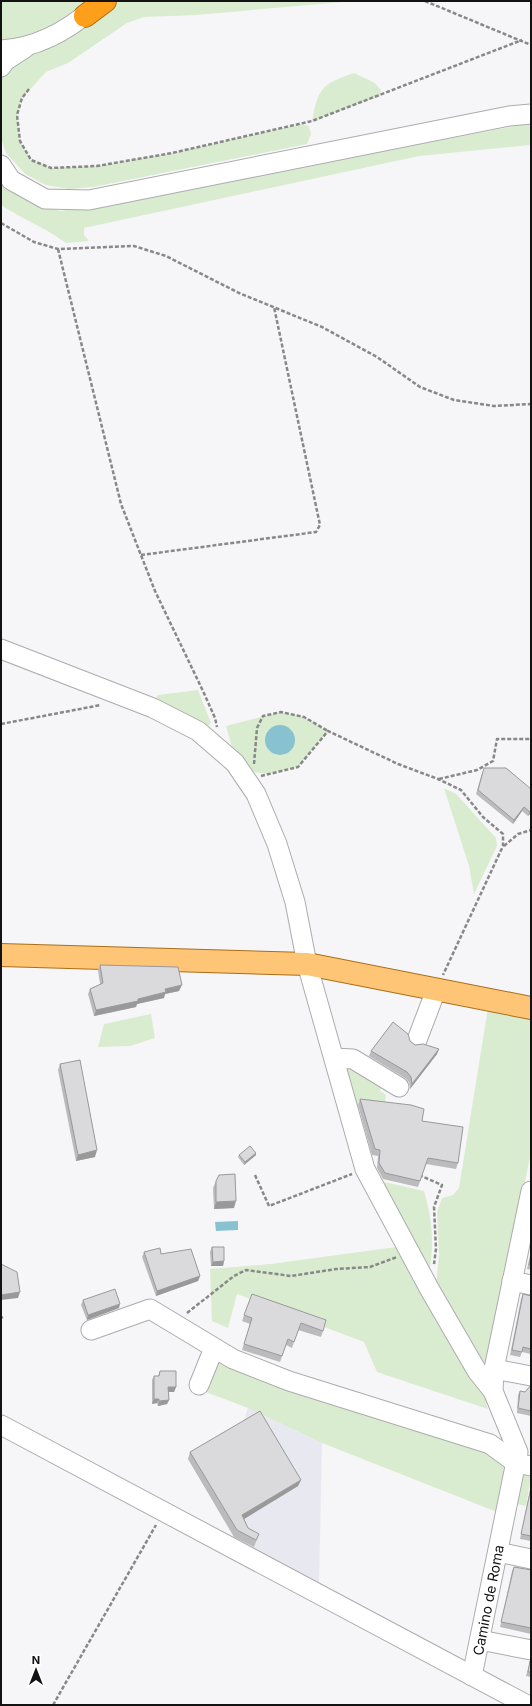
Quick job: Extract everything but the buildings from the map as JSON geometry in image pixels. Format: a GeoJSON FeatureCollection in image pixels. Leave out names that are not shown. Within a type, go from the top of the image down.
{"type":"FeatureCollection","features":[{"type":"Feature","properties":{"kind":"highway"},"geometry":{"type":"LineString","coordinates":[[85,16],[105,1]]}},
{"type":"Feature","properties":{"kind":"main road"},"geometry":{"type":"LineString","coordinates":[[1,955],[308,964],[531,1008]]}},
{"type":"Feature","properties":{"kind":"street"},"geometry":{"type":"LineString","coordinates":[[1,67],[15,53],[61,32],[85,16],[101,1]]}},
{"type":"Feature","properties":{"kind":"street"},"geometry":{"type":"LineString","coordinates":[[1,50],[38,43]]}},
{"type":"Feature","properties":{"kind":"street"},"geometry":{"type":"LineString","coordinates":[[1,165],[10,180],[45,199],[89,200],[509,116],[531,114]]}},
{"type":"Feature","properties":{"kind":"street"},"geometry":{"type":"LineString","coordinates":[[1,649],[153,708],[198,731],[235,763],[248,781],[256,794],[277,844],[295,902],[308,964],[365,1168],[430,1290],[477,1371],[493,1391]]}},
{"type":"Feature","properties":{"kind":"street"},"geometry":{"type":"LineString","coordinates":[[417,1040],[436,990]]}},
{"type":"Feature","properties":{"kind":"street"},"geometry":{"type":"LineString","coordinates":[[334,1058],[353,1059],[399,1088]]}},
{"type":"Feature","properties":{"kind":"street"},"geometry":{"type":"LineString","coordinates":[[493,1391],[494,1368],[531,1193]]}},
{"type":"Feature","properties":{"kind":"street"},"geometry":{"type":"LineString","coordinates":[[512,1281],[531,1285]]}},
{"type":"Feature","properties":{"kind":"street"},"geometry":{"type":"LineString","coordinates":[[91,1330],[150,1309],[233,1359],[288,1381],[490,1444],[523,1465]]}},
{"type":"Feature","properties":{"kind":"street"},"geometry":{"type":"LineString","coordinates":[[199,1385],[214,1348]]}},
{"type":"Feature","properties":{"kind":"street"},"geometry":{"type":"LineString","coordinates":[[494,1368],[531,1376]]}},
{"type":"Feature","properties":{"kind":"street","name":"Camino de Roma"},"geometry":{"type":"LineString","coordinates":[[472,1676],[498,1552],[523,1465],[493,1391]]}},
{"type":"Feature","properties":{"kind":"street"},"geometry":{"type":"LineString","coordinates":[[1,1425],[527,1705]]}},
{"type":"Feature","properties":{"kind":"street"},"geometry":{"type":"LineString","coordinates":[[498,1552],[531,1559]]}},
{"type":"Feature","properties":{"kind":"street"},"geometry":{"type":"LineString","coordinates":[[480,1640],[531,1650]]}},
{"type":"Feature","properties":{"kind":"path"},"geometry":{"type":"LineString","coordinates":[[425,1],[531,45]]}},
{"type":"Feature","properties":{"kind":"path"},"geometry":{"type":"LineString","coordinates":[[29,89],[22,98],[17,115],[20,141],[31,160],[51,168],[97,166],[172,153],[312,121],[522,40]]}},
{"type":"Feature","properties":{"kind":"path"},"geometry":{"type":"LineString","coordinates":[[1,223],[34,242],[58,249],[134,246],[166,256],[239,293],[322,327],[377,357],[420,387],[454,400],[494,406],[531,404]]}},
{"type":"Feature","properties":{"kind":"path"},"geometry":{"type":"LineString","coordinates":[[58,249],[121,504],[158,598],[216,718],[219,734],[217,748]]}},
{"type":"Feature","properties":{"kind":"path"},"geometry":{"type":"LineString","coordinates":[[141,555],[316,532],[320,525],[274,307]]}},
{"type":"Feature","properties":{"kind":"path"},"geometry":{"type":"LineString","coordinates":[[1,724],[131,700]]}},
{"type":"Feature","properties":{"kind":"path"},"geometry":{"type":"LineString","coordinates":[[248,781],[253,772],[257,728],[263,716],[281,712],[304,717],[328,731],[398,764],[438,779],[461,790],[483,817],[503,834],[503,846],[436,990]]}},
{"type":"Feature","properties":{"kind":"path"},"geometry":{"type":"LineString","coordinates":[[248,781],[267,774],[298,767],[328,731]]}},
{"type":"Feature","properties":{"kind":"path"},"geometry":{"type":"LineString","coordinates":[[438,779],[477,770],[493,761],[498,739],[531,739]]}},
{"type":"Feature","properties":{"kind":"path"},"geometry":{"type":"LineString","coordinates":[[503,846],[518,834],[531,830]]}},
{"type":"Feature","properties":{"kind":"path"},"geometry":{"type":"LineString","coordinates":[[255,1175],[269,1206],[365,1168]]}},
{"type":"Feature","properties":{"kind":"path"},"geometry":{"type":"LineString","coordinates":[[414,1175],[421,1176],[442,1185],[434,1207],[436,1249],[430,1290]]}},
{"type":"Feature","properties":{"kind":"path"},"geometry":{"type":"LineString","coordinates":[[174,1323],[234,1276],[246,1270],[291,1276],[336,1269],[370,1267],[409,1252]]}},
{"type":"Feature","properties":{"kind":"path"},"geometry":{"type":"LineString","coordinates":[[53,1705],[163,1511]]}},
{"type":"Feature","properties":{"kind":"shaded area"},"geometry":{"type":"Polygon","coordinates":[[[248,1408],[322,1443],[319,1585],[237,1542],[188,1459],[241,1428],[248,1408]]]}},
{"type":"Feature","properties":{"kind":"green space"},"geometry":{"type":"Polygon","coordinates":[[[1,1],[84,1],[76,9],[46,28],[24,36],[1,40],[1,1]]]}},
{"type":"Feature","properties":{"kind":"green space"},"geometry":{"type":"Polygon","coordinates":[[[120,1],[354,1],[196,15],[144,17],[127,23],[68,63],[46,72],[22,98],[17,115],[20,141],[31,160],[51,168],[97,166],[172,153],[301,124],[309,126],[311,134],[307,144],[93,187],[69,189],[46,185],[25,174],[6,153],[1,138],[1,77],[11,62],[99,15],[120,1]]]}},
{"type":"Feature","properties":{"kind":"green space"},"geometry":{"type":"Polygon","coordinates":[[[354,73],[375,83],[381,90],[380,96],[312,121],[319,94],[323,89],[335,80],[354,73]]]}},
{"type":"Feature","properties":{"kind":"green space"},"geometry":{"type":"Polygon","coordinates":[[[531,123],[531,145],[419,156],[84,228],[84,235],[89,241],[66,243],[1,205],[1,180],[21,198],[60,211],[88,207],[531,123]]]}},
{"type":"Feature","properties":{"kind":"green space"},"geometry":{"type":"Polygon","coordinates":[[[198,690],[211,723],[206,728],[153,703],[158,695],[198,690]]]}},
{"type":"Feature","properties":{"kind":"green space"},"geometry":{"type":"Polygon","coordinates":[[[281,712],[304,717],[328,731],[298,767],[267,774],[253,772],[245,765],[232,747],[226,726],[281,712]]]}},
{"type":"Feature","properties":{"kind":"green space"},"geometry":{"type":"Polygon","coordinates":[[[444,788],[456,794],[496,838],[497,846],[474,894],[469,866],[444,788]]]}},
{"type":"Feature","properties":{"kind":"green space"},"geometry":{"type":"Polygon","coordinates":[[[488,1008],[531,1015],[531,1152],[487,1369],[480,1367],[436,1288],[439,1254],[437,1212],[442,1198],[453,1195],[459,1188],[488,1008]]]}},
{"type":"Feature","properties":{"kind":"green space"},"geometry":{"type":"Polygon","coordinates":[[[151,1014],[155,1038],[130,1046],[98,1047],[104,1024],[151,1014]]]}},
{"type":"Feature","properties":{"kind":"green space"},"geometry":{"type":"Polygon","coordinates":[[[345,1065],[383,1083],[380,1091],[386,1095],[384,1108],[352,1104],[345,1065]]]}},
{"type":"Feature","properties":{"kind":"green space"},"geometry":{"type":"Polygon","coordinates":[[[384,1182],[424,1191],[432,1229],[430,1268],[423,1267],[379,1185],[384,1182]]]}},
{"type":"Feature","properties":{"kind":"green space"},"geometry":{"type":"Polygon","coordinates":[[[396,1247],[490,1402],[486,1404],[488,1409],[377,1372],[364,1342],[237,1294],[228,1328],[212,1321],[210,1269],[271,1264],[396,1247]]]}},
{"type":"Feature","properties":{"kind":"green space"},"geometry":{"type":"Polygon","coordinates":[[[217,1357],[494,1455],[508,1471],[497,1512],[322,1443],[248,1408],[203,1391],[217,1357]]]}},
{"type":"Feature","properties":{"kind":"green space"},"geometry":{"type":"Polygon","coordinates":[[[523,1475],[531,1477],[526,1506],[517,1504],[523,1475]]]}},
{"type":"Feature","properties":{"kind":"water"},"geometry":{"type":"Polygon","coordinates":[[[280,725],[291,729],[295,740],[291,751],[280,755],[269,751],[265,740],[269,729],[280,725]]]}},
{"type":"Feature","properties":{"kind":"water"},"geometry":{"type":"Polygon","coordinates":[[[238,1221],[238,1230],[216,1231],[215,1222],[238,1221]]]}}]}
